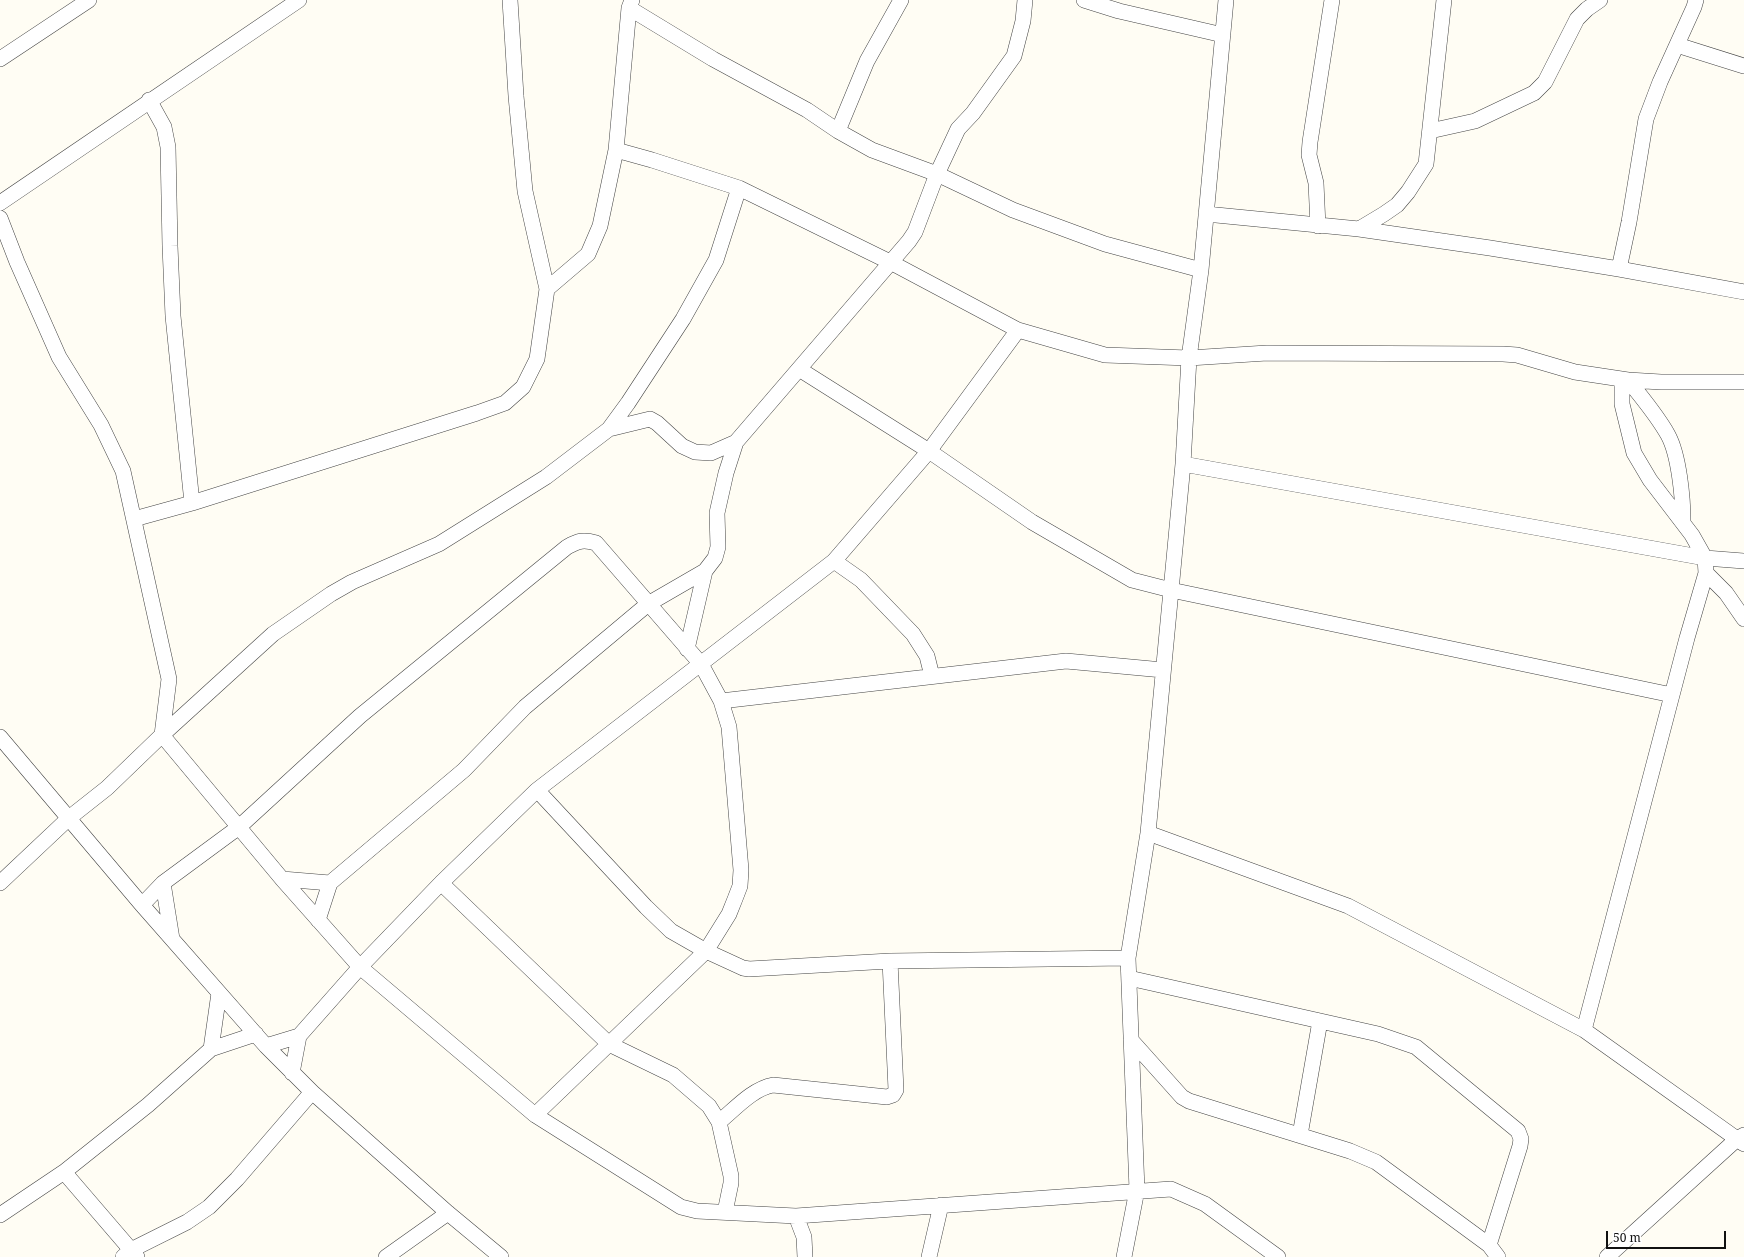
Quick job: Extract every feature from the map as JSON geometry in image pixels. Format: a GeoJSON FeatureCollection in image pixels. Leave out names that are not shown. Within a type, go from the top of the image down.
{"type":"FeatureCollection","features":[{"type":"Feature","properties":{"kind":"street"},"geometry":{"type":"LineString","coordinates":[[0,59],[89,0]]}},
{"type":"Feature","properties":{"kind":"street"},"geometry":{"type":"LineString","coordinates":[[0,203],[149,100],[299,0]]}},
{"type":"Feature","properties":{"kind":"street"},"geometry":{"type":"LineString","coordinates":[[134,519],[192,504],[477,413],[505,403],[523,387],[537,359],[547,289],[525,191],[516,96],[510,0]]}},
{"type":"Feature","properties":{"kind":"street"},"geometry":{"type":"LineString","coordinates":[[838,131],[867,61],[901,0]]}},
{"type":"Feature","properties":{"kind":"street"},"geometry":{"type":"LineString","coordinates":[[318,920],[330,883],[464,770],[525,707],[648,604],[705,571],[715,558],[718,547],[717,513],[726,473],[736,442],[892,263],[915,232],[937,174],[958,130],[973,113],[1014,56],[1023,21],[1025,0]]}},
{"type":"Feature","properties":{"kind":"street"},"geometry":{"type":"LineString","coordinates":[[1084,0],[1223,35]]}},
{"type":"Feature","properties":{"kind":"street"},"geometry":{"type":"LineString","coordinates":[[1124,1257],[1137,1190],[1128,958],[1148,833],[1183,464],[1189,358],[1201,270],[1226,0]]}},
{"type":"Feature","properties":{"kind":"street"},"geometry":{"type":"LineString","coordinates":[[1318,226],[1316,183],[1309,155],[1332,0]]}},
{"type":"Feature","properties":{"kind":"street"},"geometry":{"type":"LineString","coordinates":[[1359,229],[1384,214],[1397,204],[1408,192],[1426,164],[1444,0]]}},
{"type":"Feature","properties":{"kind":"street"},"geometry":{"type":"LineString","coordinates":[[1430,132],[1475,121],[1534,93],[1545,82],[1577,19],[1587,9],[1600,0]]}},
{"type":"Feature","properties":{"kind":"street"},"geometry":{"type":"LineString","coordinates":[[1620,269],[1646,119],[1660,82],[1696,0]]}},
{"type":"Feature","properties":{"kind":"street"},"geometry":{"type":"LineString","coordinates":[[547,289],[588,254],[600,226],[616,150],[631,4],[713,59],[807,110],[838,131],[872,150],[937,174],[1013,210],[1105,244],[1201,270]]}},
{"type":"Feature","properties":{"kind":"street"},"geometry":{"type":"LineString","coordinates":[[1677,45],[1744,66]]}},
{"type":"Feature","properties":{"kind":"street"},"geometry":{"type":"LineString","coordinates":[[149,100],[164,127],[168,147],[173,316],[192,504]]}},
{"type":"Feature","properties":{"kind":"street"},"geometry":{"type":"LineString","coordinates":[[616,150],[739,188],[892,263],[1018,330],[1105,355],[1189,358],[1267,353],[1503,354],[1523,357],[1575,372],[1625,379],[1661,382],[1744,382]]}},
{"type":"Feature","properties":{"kind":"street"},"geometry":{"type":"LineString","coordinates":[[0,882],[69,818],[107,788],[162,735],[273,634],[352,582],[439,544],[546,477],[609,429],[628,403],[683,319],[716,260],[739,188]]}},
{"type":"Feature","properties":{"kind":"street"},"geometry":{"type":"LineString","coordinates":[[1206,214],[1359,229],[1620,269],[1744,292]]}},
{"type":"Feature","properties":{"kind":"street"},"geometry":{"type":"LineString","coordinates":[[0,218],[17,262],[59,357],[101,424],[123,470],[169,679],[162,735],[282,879],[360,967],[535,1115],[682,1207],[697,1211],[796,1216],[1137,1190],[1171,1189],[1205,1204],[1278,1257]]}},
{"type":"Feature","properties":{"kind":"street"},"geometry":{"type":"LineString","coordinates":[[292,1073],[299,1036],[360,967],[441,883],[537,790],[834,561],[929,451],[1018,330]]}},
{"type":"Feature","properties":{"kind":"street"},"geometry":{"type":"LineString","coordinates":[[799,369],[929,451],[1032,522],[1132,580],[1171,590],[1672,695]]}},
{"type":"Feature","properties":{"kind":"street"},"geometry":{"type":"LineString","coordinates":[[1625,379],[1662,426],[1673,445],[1681,491],[1683,521]]}},
{"type":"Feature","properties":{"kind":"street"},"geometry":{"type":"LineString","coordinates":[[1584,1030],[1672,695],[1706,573],[1705,558],[1683,521],[1650,480],[1634,453],[1622,404],[1625,379]]}},
{"type":"Feature","properties":{"kind":"street"},"geometry":{"type":"LineString","coordinates":[[609,429],[650,419],[657,423],[682,446],[695,452],[711,453],[736,442]]}},
{"type":"Feature","properties":{"kind":"street"},"geometry":{"type":"LineString","coordinates":[[1183,464],[1705,558],[1744,561]]}},
{"type":"Feature","properties":{"kind":"street"},"geometry":{"type":"LineString","coordinates":[[142,905],[162,883],[239,827],[360,716],[566,547],[576,542],[586,540],[596,543],[700,664],[721,701],[729,727],[741,870],[740,886],[729,914],[706,950],[535,1115]]}},
{"type":"Feature","properties":{"kind":"street"},"geometry":{"type":"LineString","coordinates":[[834,561],[861,580],[912,634],[927,656],[932,676]]}},
{"type":"Feature","properties":{"kind":"street"},"geometry":{"type":"LineString","coordinates":[[687,649],[705,571]]}},
{"type":"Feature","properties":{"kind":"street"},"geometry":{"type":"LineString","coordinates":[[1706,573],[1726,593],[1744,619]]}},
{"type":"Feature","properties":{"kind":"street"},"geometry":{"type":"LineString","coordinates":[[721,701],[1066,660],[1163,670]]}},
{"type":"Feature","properties":{"kind":"street"},"geometry":{"type":"LineString","coordinates":[[0,737],[142,905],[266,1046],[292,1073],[448,1213],[501,1257]]}},
{"type":"Feature","properties":{"kind":"street"},"geometry":{"type":"LineString","coordinates":[[537,790],[646,907],[671,931],[743,968],[749,969],[890,961],[1128,958]]}},
{"type":"Feature","properties":{"kind":"street"},"geometry":{"type":"LineString","coordinates":[[1148,833],[1348,906],[1584,1030],[1742,1140],[1607,1257]]}},
{"type":"Feature","properties":{"kind":"street"},"geometry":{"type":"LineString","coordinates":[[282,879],[330,883]]}},
{"type":"Feature","properties":{"kind":"street"},"geometry":{"type":"LineString","coordinates":[[162,883],[172,939]]}},
{"type":"Feature","properties":{"kind":"street"},"geometry":{"type":"LineString","coordinates":[[441,883],[609,1044],[673,1075],[709,1106],[719,1122],[731,1176],[725,1212]]}},
{"type":"Feature","properties":{"kind":"street"},"geometry":{"type":"LineString","coordinates":[[719,1122],[756,1091],[773,1085],[887,1097],[893,1095],[896,1090],[890,961]]}},
{"type":"Feature","properties":{"kind":"street"},"geometry":{"type":"LineString","coordinates":[[1129,978],[1378,1034],[1416,1047],[1518,1131],[1521,1139],[1520,1146],[1494,1251],[1376,1162],[1350,1151],[1188,1101],[1182,1097],[1131,1040]]}},
{"type":"Feature","properties":{"kind":"street"},"geometry":{"type":"LineString","coordinates":[[211,1050],[219,993]]}},
{"type":"Feature","properties":{"kind":"street"},"geometry":{"type":"LineString","coordinates":[[1300,1135],[1320,1021]]}},
{"type":"Feature","properties":{"kind":"street"},"geometry":{"type":"LineString","coordinates":[[0,1215],[64,1172],[148,1105],[211,1050],[256,1034]]}},
{"type":"Feature","properties":{"kind":"street"},"geometry":{"type":"LineString","coordinates":[[266,1046],[299,1036]]}},
{"type":"Feature","properties":{"kind":"street"},"geometry":{"type":"LineString","coordinates":[[64,1172],[131,1255],[210,1207],[237,1179],[312,1092]]}},
{"type":"Feature","properties":{"kind":"street"},"geometry":{"type":"LineString","coordinates":[[929,1257],[941,1205]]}},
{"type":"Feature","properties":{"kind":"street"},"geometry":{"type":"LineString","coordinates":[[386,1257],[448,1213]]}},
{"type":"Feature","properties":{"kind":"street"},"geometry":{"type":"LineString","coordinates":[[796,1216],[804,1237],[805,1257]]}}]}
